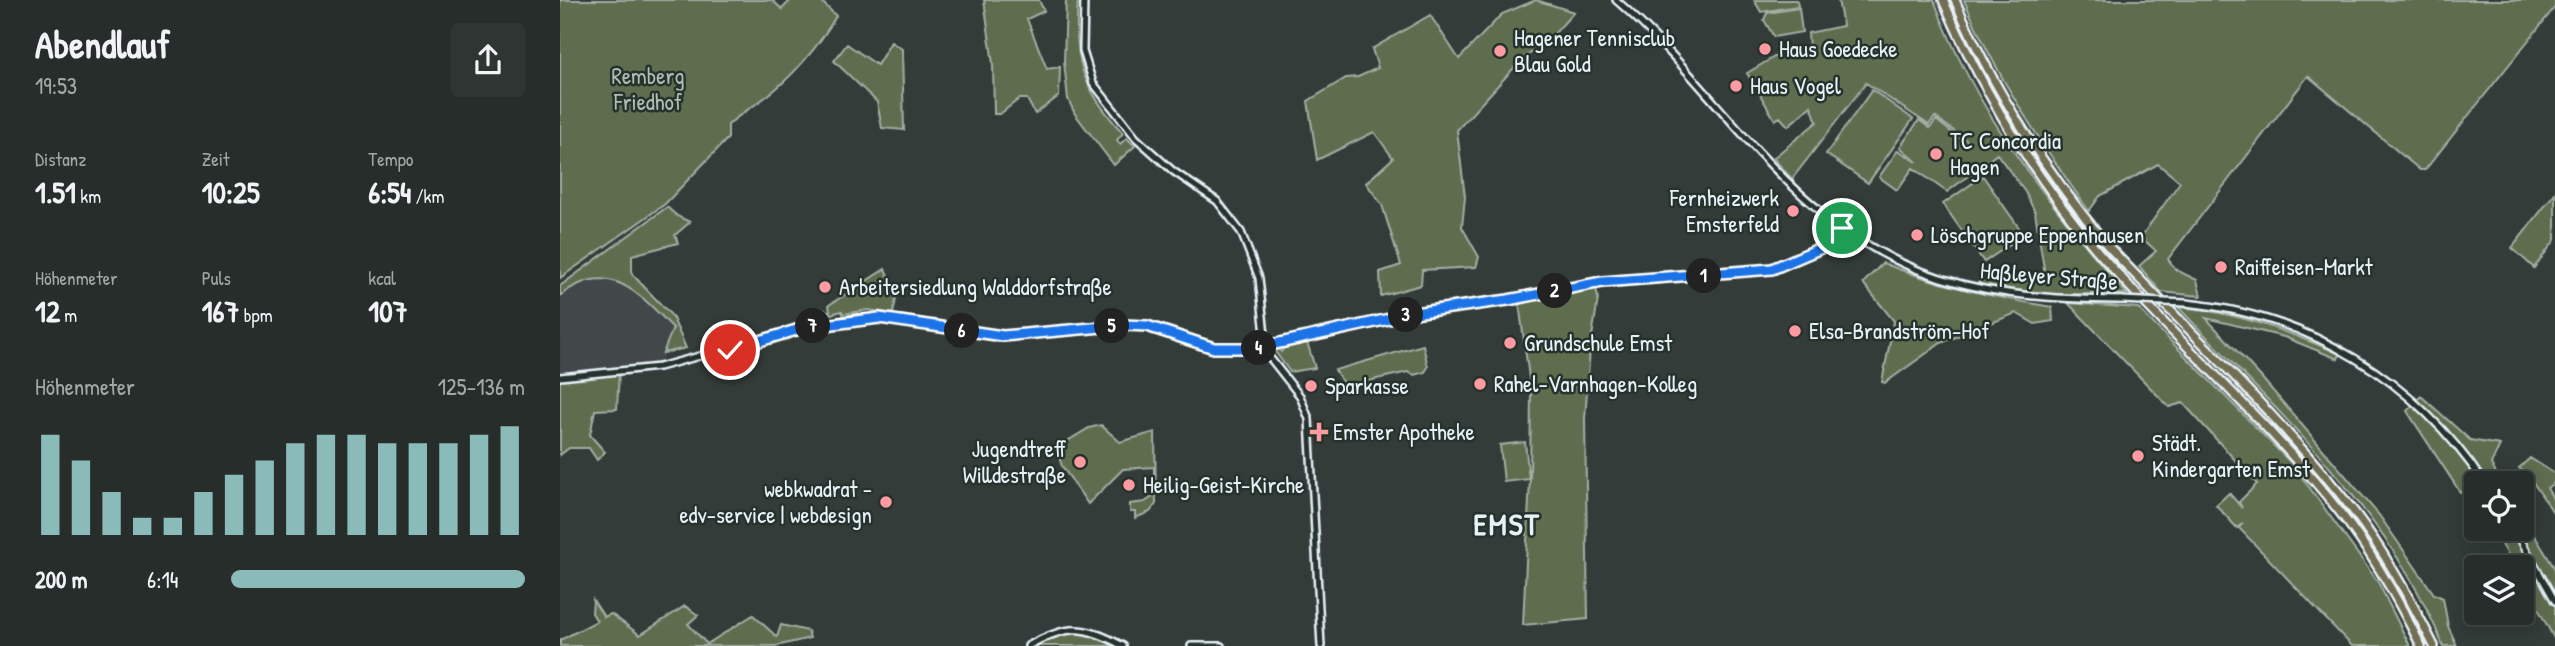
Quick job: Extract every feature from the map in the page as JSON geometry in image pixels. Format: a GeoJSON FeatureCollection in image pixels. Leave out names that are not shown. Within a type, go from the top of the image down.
{"type":"FeatureCollection","features":[{"type":"Feature","properties":{"kind":"highway"},"geometry":{"type":"LineString","coordinates":[[1943,0],[1995,107],[2066,213],[2161,319],[2296,460],[2340,512],[2387,582],[2421,646]]}},
{"type":"Feature","properties":{"kind":"highway"},"geometry":{"type":"LineString","coordinates":[[1955,0],[2012,115],[2078,210],[2117,255],[2304,452],[2346,503],[2397,575],[2434,646]]}},
{"type":"Feature","properties":{"kind":"main road"},"geometry":{"type":"LineString","coordinates":[[1084,0],[1083,51],[1097,89],[1136,138],[1173,171],[1224,208],[1248,244],[1259,278],[1265,346],[1270,360],[1300,396],[1309,419],[1321,646]]}},
{"type":"Feature","properties":{"kind":"main road","name":"Haßleyer Straße"},"geometry":{"type":"LineString","coordinates":[[1616,0],[1662,45],[1771,165],[1839,226],[1890,258],[1936,278],[1994,293],[2063,299],[2186,303],[2262,316],[2300,329],[2343,349],[2376,370],[2418,405],[2450,438],[2475,471]]}},
{"type":"Feature","properties":{"kind":"main road"},"geometry":{"type":"LineString","coordinates":[[560,377],[659,367],[803,328],[859,318],[901,320],[1003,336],[1130,325],[1161,328],[1214,348],[1265,346],[1421,312],[1508,300],[1602,282],[1764,271],[1793,263],[1832,240],[1839,226]]}},
{"type":"Feature","properties":{"kind":"main road"},"geometry":{"type":"LineString","coordinates":[[2521,541],[2555,601]]}},
{"type":"Feature","properties":{"kind":"main road"},"geometry":{"type":"LineString","coordinates":[[1030,645],[1068,629],[1083,628],[1123,646]]}},
{"type":"Feature","properties":{"kind":"main road"},"geometry":{"type":"LineString","coordinates":[[1191,646],[1221,646]]}},
{"type":"Feature","properties":{"kind":"shaded area"},"geometry":{"type":"Polygon","coordinates":[[[582,281],[619,281],[638,292],[673,328],[659,367],[560,377],[560,296],[582,281]]]}},
{"type":"Feature","properties":{"kind":"green space","name":"Remberg Friedhof"},"geometry":{"type":"Polygon","coordinates":[[[560,0],[772,0],[782,9],[791,0],[820,0],[836,16],[822,39],[794,71],[774,91],[728,125],[728,138],[665,204],[560,278],[560,0]]]}},
{"type":"Feature","properties":{"kind":"green space"},"geometry":{"type":"Polygon","coordinates":[[[984,0],[1039,0],[1044,11],[1027,19],[1047,69],[1060,67],[1059,96],[1035,114],[1027,99],[1019,99],[1000,114],[994,114],[993,64],[984,0]]]}},
{"type":"Feature","properties":{"kind":"green space"},"geometry":{"type":"Polygon","coordinates":[[[1066,0],[1078,0],[1079,57],[1089,87],[1123,133],[1117,140],[1120,144],[1127,138],[1135,146],[1114,165],[1075,114],[1068,99],[1064,62],[1066,0]]]}},
{"type":"Feature","properties":{"kind":"green space"},"geometry":{"type":"Polygon","coordinates":[[[1536,0],[1574,12],[1545,44],[1522,59],[1457,130],[1465,197],[1462,227],[1479,257],[1476,267],[1422,270],[1421,285],[1381,296],[1380,272],[1401,265],[1382,205],[1366,183],[1393,158],[1374,132],[1317,160],[1308,101],[1346,78],[1358,77],[1378,68],[1372,49],[1430,15],[1459,59],[1502,14],[1536,0]]]}},
{"type":"Feature","properties":{"kind":"green space"},"geometry":{"type":"Polygon","coordinates":[[[1754,0],[1797,0],[1798,6],[1761,12],[1754,0]]]}},
{"type":"Feature","properties":{"kind":"green space"},"geometry":{"type":"Polygon","coordinates":[[[1838,0],[1934,0],[1970,81],[2017,156],[2042,191],[2127,294],[2048,294],[1979,285],[1980,276],[2007,279],[2036,273],[2045,275],[2035,212],[2025,192],[1997,154],[1947,192],[1913,168],[1897,190],[1879,177],[1898,150],[1917,162],[1900,147],[1919,120],[1930,128],[1936,120],[1968,145],[1970,143],[1935,117],[1929,125],[1866,83],[1792,179],[1773,158],[1817,122],[1811,106],[1788,126],[1780,117],[1775,120],[1747,73],[1783,52],[1809,49],[1808,33],[1843,26],[1838,0]]]}},
{"type":"Feature","properties":{"kind":"green space"},"geometry":{"type":"Polygon","coordinates":[[[1964,0],[2555,0],[2555,7],[2425,170],[2420,170],[2308,76],[2168,259],[2176,270],[2197,280],[2201,296],[2161,292],[2139,266],[2156,251],[2141,237],[2180,182],[2158,164],[2100,196],[2089,211],[2005,83],[1964,0]]]}},
{"type":"Feature","properties":{"kind":"green space"},"geometry":{"type":"Polygon","coordinates":[[[1799,8],[1802,32],[1774,37],[1764,20],[1767,13],[1799,8]]]}},
{"type":"Feature","properties":{"kind":"green space"},"geometry":{"type":"Polygon","coordinates":[[[891,42],[902,49],[904,130],[882,128],[877,102],[834,61],[847,44],[877,65],[891,42]]]}},
{"type":"Feature","properties":{"kind":"green space"},"geometry":{"type":"Polygon","coordinates":[[[1872,90],[1913,119],[1868,183],[1826,154],[1872,90]]]}},
{"type":"Feature","properties":{"kind":"green space"},"geometry":{"type":"Polygon","coordinates":[[[1983,176],[2024,235],[1984,262],[1943,204],[1983,176]]]}},
{"type":"Feature","properties":{"kind":"green space"},"geometry":{"type":"Polygon","coordinates":[[[2555,193],[2555,240],[2534,268],[2512,248],[2555,193]]]}},
{"type":"Feature","properties":{"kind":"green space"},"geometry":{"type":"Polygon","coordinates":[[[667,207],[690,222],[675,235],[678,243],[632,255],[632,274],[672,316],[686,348],[663,353],[673,328],[635,292],[608,280],[593,280],[577,285],[560,296],[560,286],[667,207]]]}},
{"type":"Feature","properties":{"kind":"green space"},"geometry":{"type":"Polygon","coordinates":[[[1883,263],[1966,290],[2052,307],[2053,321],[2035,324],[2016,313],[1941,343],[1885,383],[1882,382],[1894,321],[1863,283],[1883,263]]]}},
{"type":"Feature","properties":{"kind":"green space"},"geometry":{"type":"Polygon","coordinates":[[[885,269],[897,294],[893,314],[868,310],[843,314],[842,311],[808,320],[821,309],[830,312],[829,305],[885,269]]]}},
{"type":"Feature","properties":{"kind":"green space"},"geometry":{"type":"Polygon","coordinates":[[[1596,287],[1598,299],[1590,349],[1585,419],[1588,619],[1523,625],[1531,393],[1519,303],[1596,287]]]}},
{"type":"Feature","properties":{"kind":"green space"},"geometry":{"type":"Polygon","coordinates":[[[2068,303],[2138,308],[2293,465],[2378,582],[2410,646],[2352,646],[2239,528],[2243,523],[2237,528],[2216,505],[2229,493],[2242,508],[2239,502],[2257,484],[2183,403],[2169,407],[2068,303]]]}},
{"type":"Feature","properties":{"kind":"green space"},"geometry":{"type":"Polygon","coordinates":[[[2178,307],[2221,313],[2261,324],[2340,354],[2338,359],[2284,337],[2206,318],[2261,377],[2379,515],[2434,594],[2443,598],[2448,626],[2457,646],[2443,646],[2421,598],[2394,552],[2362,507],[2291,424],[2178,307]]]}},
{"type":"Feature","properties":{"kind":"green space"},"geometry":{"type":"Polygon","coordinates":[[[1307,342],[1315,368],[1290,372],[1274,350],[1279,349],[1281,352],[1284,348],[1307,342]]]}},
{"type":"Feature","properties":{"kind":"green space"},"geometry":{"type":"Polygon","coordinates":[[[1423,345],[1428,367],[1425,372],[1414,375],[1408,372],[1345,386],[1335,370],[1423,345]]]}},
{"type":"Feature","properties":{"kind":"green space"},"geometry":{"type":"Polygon","coordinates":[[[619,371],[617,409],[595,410],[590,435],[605,452],[597,460],[589,448],[569,448],[560,455],[560,377],[619,371]]]}},
{"type":"Feature","properties":{"kind":"green space"},"geometry":{"type":"Polygon","coordinates":[[[2421,396],[2470,440],[2500,445],[2491,464],[2495,471],[2464,471],[2464,492],[2460,492],[2407,411],[2421,396]]]}},
{"type":"Feature","properties":{"kind":"green space"},"geometry":{"type":"Polygon","coordinates":[[[1101,425],[1120,442],[1155,432],[1156,504],[1150,512],[1135,518],[1135,512],[1130,512],[1130,504],[1145,502],[1154,496],[1154,467],[1123,469],[1088,504],[1062,466],[1056,448],[1089,428],[1101,425]]]}},
{"type":"Feature","properties":{"kind":"green space"},"geometry":{"type":"Polygon","coordinates":[[[1525,442],[1529,479],[1504,482],[1500,445],[1525,442]]]}},
{"type":"Feature","properties":{"kind":"green space"},"geometry":{"type":"Polygon","coordinates":[[[2530,458],[2555,474],[2555,482],[2547,488],[2555,502],[2555,515],[2534,484],[2534,471],[2522,471],[2519,468],[2530,458]]]}},
{"type":"Feature","properties":{"kind":"green space"},"geometry":{"type":"Polygon","coordinates":[[[2534,535],[2555,569],[2555,640],[2534,601],[2534,555],[2508,555],[2500,541],[2534,541],[2534,535]]]}},
{"type":"Feature","properties":{"kind":"green space"},"geometry":{"type":"Polygon","coordinates":[[[593,600],[604,617],[611,614],[640,635],[685,606],[698,615],[688,624],[707,644],[753,615],[777,637],[781,625],[808,631],[810,638],[776,646],[560,646],[560,640],[597,621],[592,613],[593,600]]]}},
{"type":"Feature","properties":{"kind":"green space"},"geometry":{"type":"Polygon","coordinates":[[[1069,631],[1095,633],[1116,646],[1035,646],[1069,631]]]}},
{"type":"Feature","properties":{"kind":"place","name":"Haus Goedecke"},"geometry":{"type":"Point","coordinates":[1765,49]}},
{"type":"Feature","properties":{"kind":"place","name":"Hagener Tennisclub Blau Gold"},"geometry":{"type":"Point","coordinates":[1500,51]}},
{"type":"Feature","properties":{"kind":"place","name":"Haus Vogel"},"geometry":{"type":"Point","coordinates":[1736,86]}},
{"type":"Feature","properties":{"kind":"place","name":"TC Concordia Hagen"},"geometry":{"type":"Point","coordinates":[1936,154]}},
{"type":"Feature","properties":{"kind":"place","name":"Fernheizwerk Emsterfeld"},"geometry":{"type":"Point","coordinates":[1793,211]}},
{"type":"Feature","properties":{"kind":"place","name":"Löschgruppe Eppenhausen"},"geometry":{"type":"Point","coordinates":[1917,235]}},
{"type":"Feature","properties":{"kind":"place","name":"Raiffeisen-Markt"},"geometry":{"type":"Point","coordinates":[2221,267]}},
{"type":"Feature","properties":{"kind":"place","name":"Arbeitersiedlung Walddorfstraße"},"geometry":{"type":"Point","coordinates":[825,287]}},
{"type":"Feature","properties":{"kind":"place","name":"Elsa-Brandström-Hof"},"geometry":{"type":"Point","coordinates":[1795,331]}},
{"type":"Feature","properties":{"kind":"place","name":"Grundschule Emst"},"geometry":{"type":"Point","coordinates":[1510,343]}},
{"type":"Feature","properties":{"kind":"place","name":"Rahel-Varnhagen-Kolleg"},"geometry":{"type":"Point","coordinates":[1480,384]}},
{"type":"Feature","properties":{"kind":"place","name":"Sparkasse"},"geometry":{"type":"Point","coordinates":[1311,386]}},
{"type":"Feature","properties":{"kind":"place","name":"Emster Apotheke"},"geometry":{"type":"Point","coordinates":[1319,432]}},
{"type":"Feature","properties":{"kind":"place","name":"Städt. Kindergarten Emst"},"geometry":{"type":"Point","coordinates":[2138,456]}},
{"type":"Feature","properties":{"kind":"place","name":"Jugendtreff Willdestraße"},"geometry":{"type":"Point","coordinates":[1080,462]}},
{"type":"Feature","properties":{"kind":"place","name":"Heilig-Geist-Kirche"},"geometry":{"type":"Point","coordinates":[1129,485]}},
{"type":"Feature","properties":{"kind":"place","name":"webkwadrat - edv-service | webdesign"},"geometry":{"type":"Point","coordinates":[886,502]}},
{"type":"Feature","properties":{"kind":"district","name":"EMST"},"geometry":{"type":"Point","coordinates":[1507,525]}},
{"type":"Feature","properties":{"kind":"route"},"geometry":{"type":"LineString","coordinates":[[730,350],[803,328],[859,318],[905,320],[963,332],[1003,336],[1049,334],[1125,325],[1147,326],[1161,328],[1214,348],[1257,348],[1421,312],[1528,297],[1581,285],[1772,269],[1793,263],[1821,248],[1842,228]]}}]}
